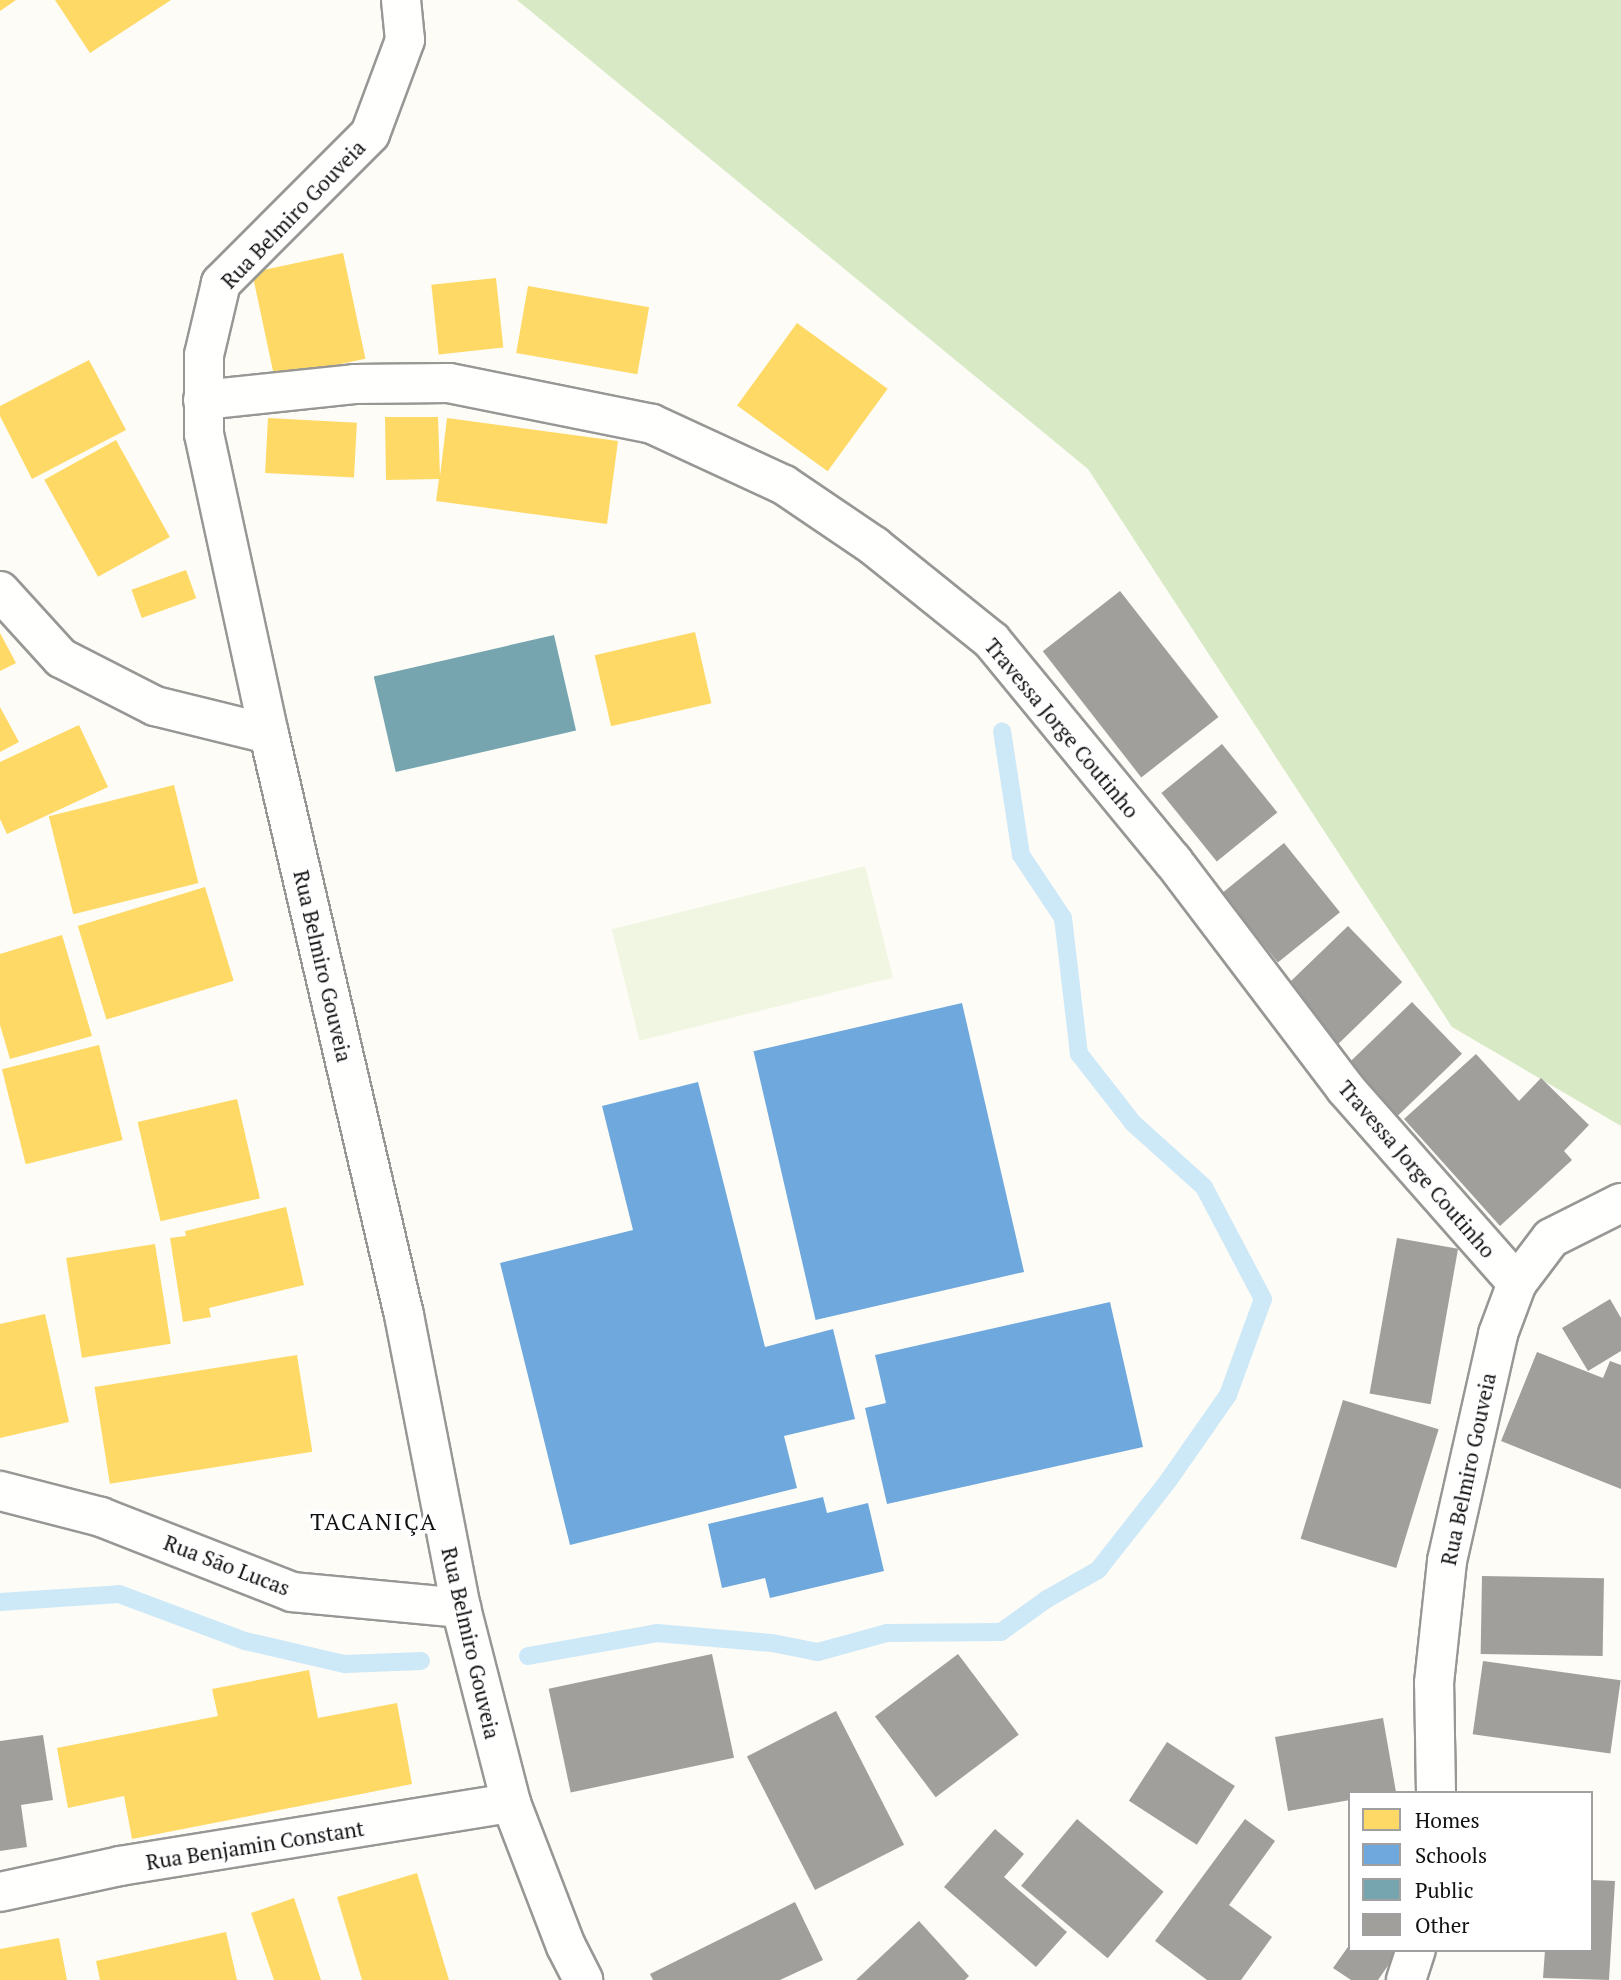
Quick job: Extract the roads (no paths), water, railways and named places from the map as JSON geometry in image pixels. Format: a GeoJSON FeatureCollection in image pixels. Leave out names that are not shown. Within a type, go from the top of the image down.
{"type":"FeatureCollection","features":[{"type":"Feature","properties":{"kind":"street","name":"Rua Belmiro Gouveia"},"geometry":{"type":"LineString","coordinates":[[401,0],[405,40],[370,134],[221,283],[204,355],[204,434],[269,734],[404,1315],[461,1608],[512,1803],[566,1946],[583,1980]]}},
{"type":"Feature","properties":{"kind":"street","name":"Travessa Jorge Coutinho"},"geometry":{"type":"LineString","coordinates":[[203,400],[354,384],[449,383],[652,424],[795,492],[874,546],[992,641],[1173,861],[1345,1088],[1517,1283]]}},
{"type":"Feature","properties":{"kind":"street"},"geometry":{"type":"LineString","coordinates":[[0,591],[61,658],[155,706],[269,734]]}},
{"type":"Feature","properties":{"kind":"street","name":"Rua Belmiro Gouveia"},"geometry":{"type":"LineString","coordinates":[[1436,1791],[1434,1683],[1447,1561],[1498,1334],[1517,1283],[1551,1238],[1621,1203]]}},
{"type":"Feature","properties":{"kind":"street","name":"Rua São Lucas"},"geometry":{"type":"LineString","coordinates":[[0,1491],[101,1517],[292,1592],[461,1608]]}},
{"type":"Feature","properties":{"kind":"street","name":"Rua Benjamin Constant"},"geometry":{"type":"LineString","coordinates":[[0,1892],[120,1867],[512,1803]]}},
{"type":"Feature","properties":{"kind":"street"},"geometry":{"type":"LineString","coordinates":[[1406,1980],[1415,1952]]}},
{"type":"Feature","properties":{"kind":"waterway"},"geometry":{"type":"LineString","coordinates":[[528,1656],[657,1633],[772,1643],[818,1652],[887,1633],[1001,1632],[1047,1599],[1098,1570],[1168,1481],[1228,1395],[1263,1299],[1204,1187],[1133,1123],[1079,1054],[1063,918],[1021,855],[1002,731]]}},
{"type":"Feature","properties":{"kind":"waterway"},"geometry":{"type":"LineString","coordinates":[[0,1602],[119,1594],[245,1641],[345,1664],[421,1661]]}},
{"type":"Feature","properties":{"kind":"district","name":"TACANIÇA"},"geometry":{"type":"Point","coordinates":[374,1522]}}]}
